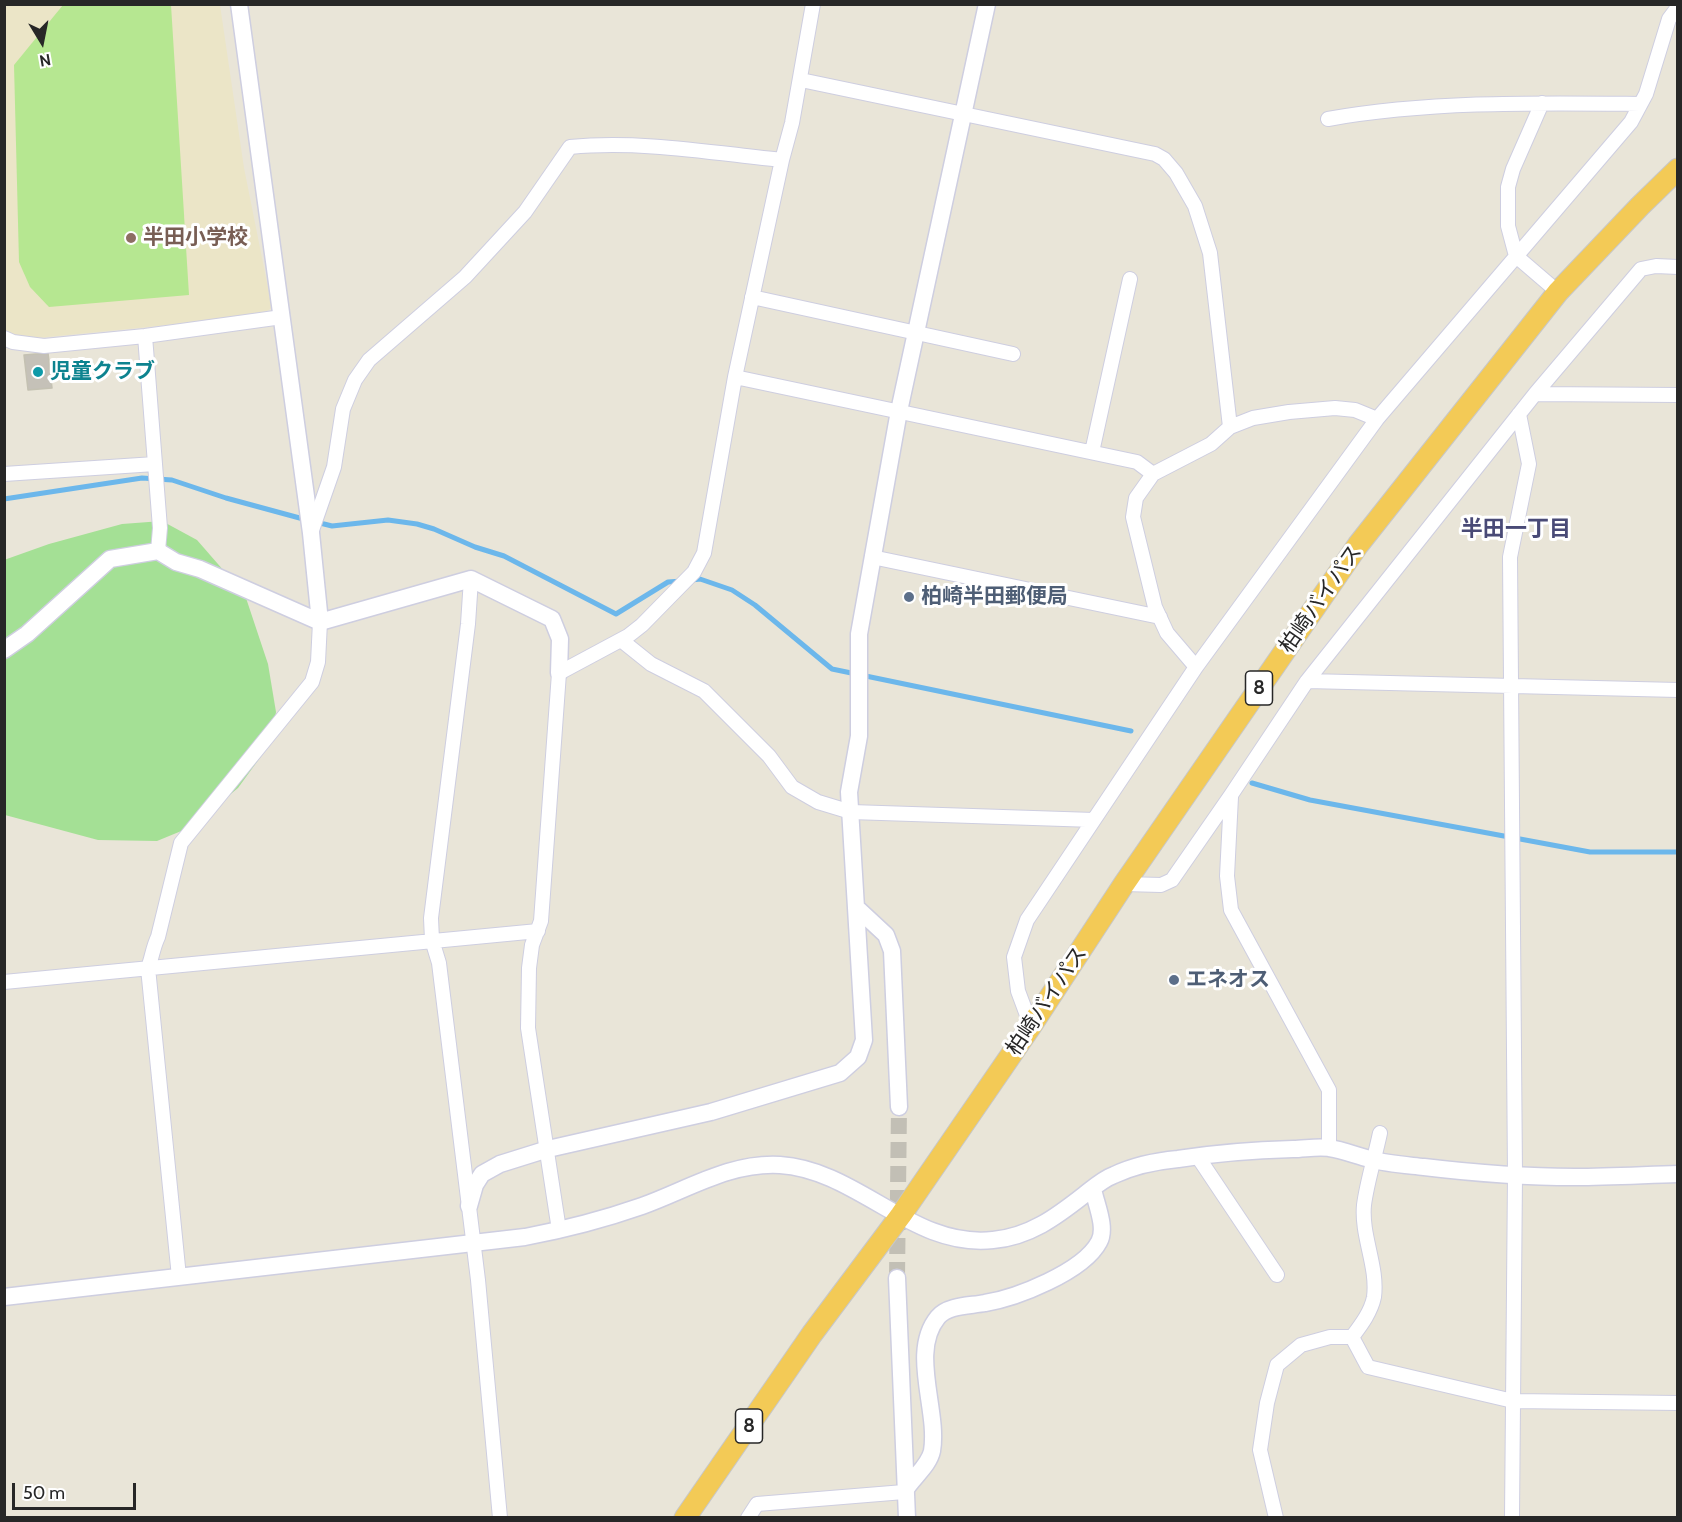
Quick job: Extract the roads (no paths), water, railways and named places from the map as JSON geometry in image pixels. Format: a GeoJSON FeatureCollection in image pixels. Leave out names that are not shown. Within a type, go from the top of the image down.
{"type":"FeatureCollection","features":[{"type":"Feature","properties":{"kind":"highway","name":"柏崎バイパス"},"geometry":{"type":"LineString","coordinates":[[685,1518],[901,1215],[1031,1026],[1124,884],[1358,544],[1558,292],[1677,169]]}},
{"type":"Feature","properties":{"kind":"highway","name":"柏崎バイパス"},"geometry":{"type":"LineString","coordinates":[[699,1518],[817,1335]]}},
{"type":"Feature","properties":{"kind":"street"},"geometry":{"type":"LineString","coordinates":[[179,1277],[148,968],[181,843],[312,682],[318,662],[320,622],[311,533],[239,4]]}},
{"type":"Feature","properties":{"kind":"street"},"geometry":{"type":"LineString","coordinates":[[559,673],[621,640],[642,625],[694,572],[704,553],[735,377],[801,80],[813,4]]}},
{"type":"Feature","properties":{"kind":"street"},"geometry":{"type":"LineString","coordinates":[[469,1206],[482,1174],[500,1164],[548,1149],[711,1112],[840,1072],[858,1057],[864,1040],[858,909],[849,792],[859,736],[859,634],[899,411],[987,4]]}},
{"type":"Feature","properties":{"kind":"street"},"geometry":{"type":"LineString","coordinates":[[1031,1026],[1018,991],[1014,957],[1027,920],[1196,667],[1377,419],[1631,122],[1646,94],[1668,19],[1677,6]]}},
{"type":"Feature","properties":{"kind":"street"},"geometry":{"type":"LineString","coordinates":[[801,80],[1155,154],[1164,159],[1176,173],[1195,206],[1210,253],[1230,427]]}},
{"type":"Feature","properties":{"kind":"street"},"geometry":{"type":"LineString","coordinates":[[1328,119],[1423,108],[1542,103],[1640,104]]}},
{"type":"Feature","properties":{"kind":"street"},"geometry":{"type":"LineString","coordinates":[[1542,103],[1513,169],[1508,187],[1508,226],[1516,256],[1558,292]]}},
{"type":"Feature","properties":{"kind":"street"},"geometry":{"type":"LineString","coordinates":[[311,533],[334,467],[343,409],[355,380],[369,360],[465,277],[525,212],[570,147],[596,145],[658,148],[782,160]]}},
{"type":"Feature","properties":{"kind":"street"},"geometry":{"type":"LineString","coordinates":[[1124,884],[1161,885],[1172,880],[1232,795],[1307,681],[1535,394],[1641,269],[1656,266],[1677,267]]}},
{"type":"Feature","properties":{"kind":"street"},"geometry":{"type":"LineString","coordinates":[[1092,452],[1130,279]]}},
{"type":"Feature","properties":{"kind":"street"},"geometry":{"type":"LineString","coordinates":[[752,297],[1012,354]]}},
{"type":"Feature","properties":{"kind":"street"},"geometry":{"type":"LineString","coordinates":[[4,338],[13,342],[44,346],[145,336],[282,317]]}},
{"type":"Feature","properties":{"kind":"street"},"geometry":{"type":"LineString","coordinates":[[145,336],[160,528],[158,551]]}},
{"type":"Feature","properties":{"kind":"street"},"geometry":{"type":"LineString","coordinates":[[735,377],[1137,462],[1153,474]]}},
{"type":"Feature","properties":{"kind":"street"},"geometry":{"type":"LineString","coordinates":[[1535,394],[1677,395]]}},
{"type":"Feature","properties":{"kind":"street"},"geometry":{"type":"LineString","coordinates":[[1196,667],[1167,633],[1155,607],[1133,516],[1136,498],[1153,474],[1211,444],[1230,427],[1253,418],[1335,408],[1355,410],[1377,419]]}},
{"type":"Feature","properties":{"kind":"street"},"geometry":{"type":"LineString","coordinates":[[1512,1518],[1515,1175],[1514,820],[1510,557],[1529,464],[1519,414]]}},
{"type":"Feature","properties":{"kind":"street"},"geometry":{"type":"LineString","coordinates":[[4,474],[155,464]]}},
{"type":"Feature","properties":{"kind":"street"},"geometry":{"type":"LineString","coordinates":[[4,650],[27,634],[110,559],[158,551],[176,562],[200,569],[320,622],[471,579],[552,619],[560,639],[559,673],[541,921],[532,945],[529,968],[528,1028],[559,1230]]}},
{"type":"Feature","properties":{"kind":"street"},"geometry":{"type":"LineString","coordinates":[[872,557],[1160,617]]}},
{"type":"Feature","properties":{"kind":"street"},"geometry":{"type":"LineString","coordinates":[[471,579],[468,624],[431,918],[432,940],[439,963],[469,1206],[500,1518]]}},
{"type":"Feature","properties":{"kind":"street"},"geometry":{"type":"LineString","coordinates":[[621,640],[651,664],[704,691],[769,756],[792,787],[818,802],[851,812],[1094,820]]}},
{"type":"Feature","properties":{"kind":"street"},"geometry":{"type":"LineString","coordinates":[[1307,681],[1677,690]]}},
{"type":"Feature","properties":{"kind":"street"},"geometry":{"type":"LineString","coordinates":[[1232,795],[1227,876],[1231,910],[1329,1090],[1329,1148]]}},
{"type":"Feature","properties":{"kind":"street"},"geometry":{"type":"LineString","coordinates":[[858,909],[886,935],[892,951],[899,1107]]}},
{"type":"Feature","properties":{"kind":"street"},"geometry":{"type":"LineString","coordinates":[[4,982],[538,931]]}},
{"type":"Feature","properties":{"kind":"street"},"geometry":{"type":"LineString","coordinates":[[1276,1518],[1260,1450],[1267,1403],[1277,1365],[1301,1345],[1330,1337],[1352,1336],[1365,1320],[1374,1297],[1364,1206],[1380,1134]]}},
{"type":"Feature","properties":{"kind":"street"},"geometry":{"type":"LineString","coordinates":[[4,1297],[525,1237],[586,1225],[644,1205],[717,1174],[755,1166],[778,1165],[802,1168],[833,1179],[923,1228],[944,1236],[971,1241],[1017,1236],[1037,1228],[1060,1214],[1112,1175],[1137,1167],[1198,1156],[1329,1148],[1374,1160],[1515,1175],[1575,1178],[1677,1174]]}},
{"type":"Feature","properties":{"kind":"street"},"geometry":{"type":"LineString","coordinates":[[1198,1156],[1277,1275]]}},
{"type":"Feature","properties":{"kind":"street"},"geometry":{"type":"LineString","coordinates":[[904,1492],[911,1480],[925,1466],[932,1451],[932,1423],[925,1359],[928,1334],[939,1315],[960,1306],[986,1303],[1028,1292],[1086,1257],[1100,1241],[1101,1223],[1093,1189]]}},
{"type":"Feature","properties":{"kind":"street"},"geometry":{"type":"LineString","coordinates":[[897,1278],[904,1492],[907,1518]]}},
{"type":"Feature","properties":{"kind":"street"},"geometry":{"type":"LineString","coordinates":[[1352,1336],[1368,1367],[1513,1401],[1677,1403]]}},
{"type":"Feature","properties":{"kind":"street"},"geometry":{"type":"LineString","coordinates":[[748,1518],[757,1504],[904,1492]]}},
{"type":"Feature","properties":{"kind":"waterway"},"geometry":{"type":"LineString","coordinates":[[4,499],[142,478],[172,480],[226,498],[307,520]]}},
{"type":"Feature","properties":{"kind":"waterway"},"geometry":{"type":"LineString","coordinates":[[316,522],[332,526],[388,520],[434,529],[475,547],[504,556],[616,614],[668,582],[682,581]]}},
{"type":"Feature","properties":{"kind":"waterway"},"geometry":{"type":"LineString","coordinates":[[692,580],[700,579],[732,590],[755,605],[832,669],[1131,731]]}},
{"type":"Feature","properties":{"kind":"waterway"},"geometry":{"type":"LineString","coordinates":[[1252,783],[1310,800],[1590,852],[1678,852]]}},
{"type":"Feature","properties":{"kind":"tunnel"},"geometry":{"type":"LineString","coordinates":[[897,1278],[899,1107]]}},
{"type":"Feature","properties":{"kind":"place","name":"半田小学校"},"geometry":{"type":"Point","coordinates":[131,238]}},
{"type":"Feature","properties":{"kind":"place","name":"児童クラブ"},"geometry":{"type":"Point","coordinates":[38,372]}},
{"type":"Feature","properties":{"kind":"place","name":"柏崎半田郵便局"},"geometry":{"type":"Point","coordinates":[909,597]}},
{"type":"Feature","properties":{"kind":"place","name":"エネオス"},"geometry":{"type":"Point","coordinates":[1174,980]}},
{"type":"Feature","properties":{"kind":"district","name":"半田一丁目"},"geometry":{"type":"Point","coordinates":[1516,530]}}]}
